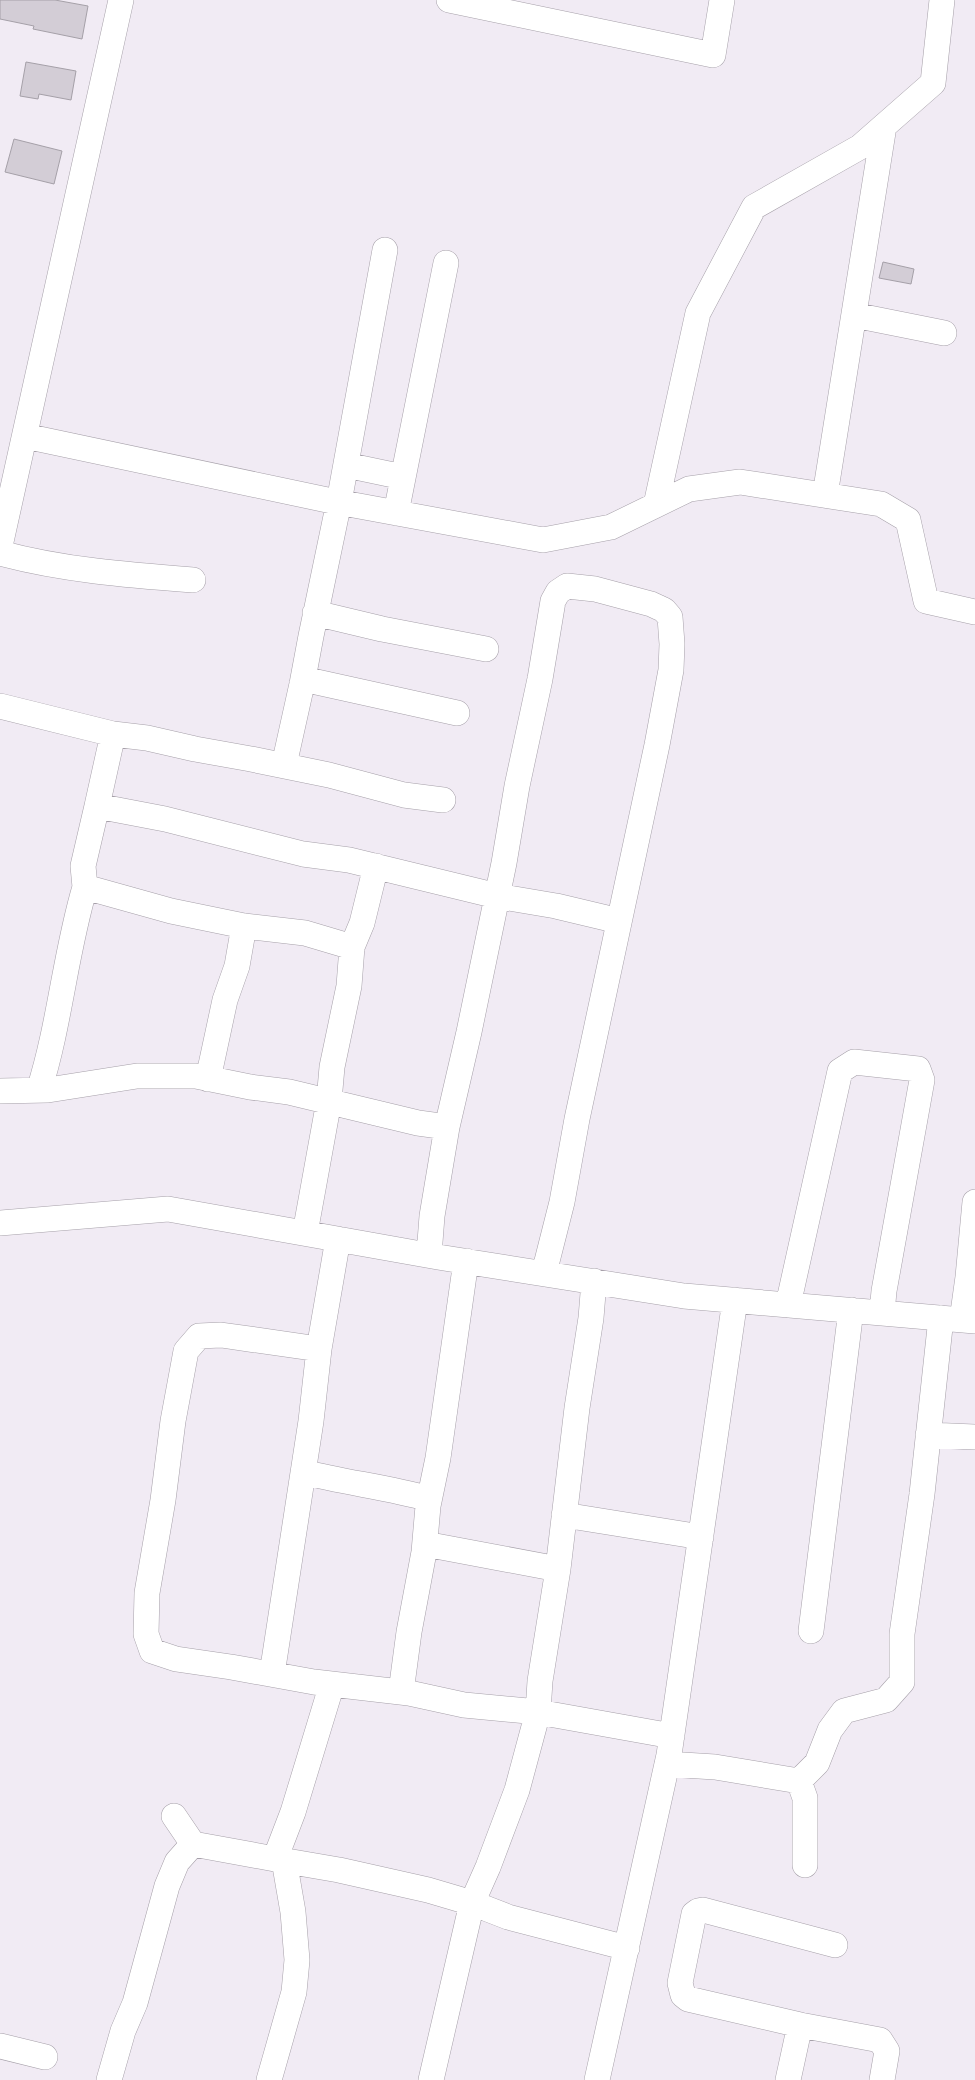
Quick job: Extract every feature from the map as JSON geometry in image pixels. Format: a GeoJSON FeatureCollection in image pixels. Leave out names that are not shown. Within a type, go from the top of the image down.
{"type":"FeatureCollection","features":[{"type":"Feature","properties":{"kind":"street"},"geometry":{"type":"LineString","coordinates":[[0,546],[121,0]]}},
{"type":"Feature","properties":{"kind":"street"},"geometry":{"type":"LineString","coordinates":[[449,0],[712,55],[722,0]]}},
{"type":"Feature","properties":{"kind":"street"},"geometry":{"type":"LineString","coordinates":[[656,506],[698,313],[754,206],[860,147],[933,83],[942,0]]}},
{"type":"Feature","properties":{"kind":"street"},"geometry":{"type":"LineString","coordinates":[[825,495],[884,126]]}},
{"type":"Feature","properties":{"kind":"street"},"geometry":{"type":"LineString","coordinates":[[284,765],[340,502],[385,250]]}},
{"type":"Feature","properties":{"kind":"street"},"geometry":{"type":"LineString","coordinates":[[396,513],[446,263]]}},
{"type":"Feature","properties":{"kind":"street"},"geometry":{"type":"LineString","coordinates":[[854,315],[944,333]]}},
{"type":"Feature","properties":{"kind":"street"},"geometry":{"type":"LineString","coordinates":[[24,436],[340,502],[543,540],[611,527],[689,490],[740,482],[881,504],[908,520],[926,602],[975,612]]}},
{"type":"Feature","properties":{"kind":"street"},"geometry":{"type":"LineString","coordinates":[[346,464],[403,477]]}},
{"type":"Feature","properties":{"kind":"street"},"geometry":{"type":"LineString","coordinates":[[0,553],[32,562],[111,574],[192,580]]}},
{"type":"Feature","properties":{"kind":"street"},"geometry":{"type":"LineString","coordinates":[[429,1255],[432,1216],[447,1126],[469,1032],[497,896],[517,786],[540,680],[553,601],[558,592],[567,586],[595,590],[651,604],[664,610],[670,618],[672,628],[671,670],[577,1119],[562,1202],[544,1274]]}},
{"type":"Feature","properties":{"kind":"street"},"geometry":{"type":"LineString","coordinates":[[316,613],[382,629],[486,649]]}},
{"type":"Feature","properties":{"kind":"street"},"geometry":{"type":"LineString","coordinates":[[303,679],[457,713]]}},
{"type":"Feature","properties":{"kind":"street"},"geometry":{"type":"LineString","coordinates":[[0,706],[113,734],[147,738],[195,749],[284,765],[404,795],[444,800]]}},
{"type":"Feature","properties":{"kind":"street"},"geometry":{"type":"LineString","coordinates":[[39,1090],[55,1030],[67,962],[85,887],[83,866],[113,734]]}},
{"type":"Feature","properties":{"kind":"street"},"geometry":{"type":"LineString","coordinates":[[97,806],[165,820],[303,854],[376,866],[497,896],[556,906],[619,921]]}},
{"type":"Feature","properties":{"kind":"street"},"geometry":{"type":"LineString","coordinates":[[305,1233],[329,1101],[332,1067],[349,986],[352,947],[362,923],[376,866]]}},
{"type":"Feature","properties":{"kind":"street"},"geometry":{"type":"LineString","coordinates":[[85,887],[172,911],[244,926],[305,933],[352,947]]}},
{"type":"Feature","properties":{"kind":"street"},"geometry":{"type":"LineString","coordinates":[[208,1079],[225,1000],[237,966],[244,926]]}},
{"type":"Feature","properties":{"kind":"street"},"geometry":{"type":"LineString","coordinates":[[788,1305],[840,1071],[854,1062],[918,1069],[922,1080],[884,1291],[882,1313]]}},
{"type":"Feature","properties":{"kind":"street"},"geometry":{"type":"LineString","coordinates":[[0,1091],[39,1090],[137,1076],[176,1075],[289,1092],[418,1123],[447,1126]]}},
{"type":"Feature","properties":{"kind":"street"},"geometry":{"type":"LineString","coordinates":[[799,1781],[817,1763],[830,1730],[844,1712],[886,1700],[902,1682],[902,1634],[922,1494],[928,1435],[959,1320],[968,1277],[975,1202]]}},
{"type":"Feature","properties":{"kind":"street"},"geometry":{"type":"LineString","coordinates":[[0,1223],[168,1209],[429,1255],[684,1296],[959,1320]]}},
{"type":"Feature","properties":{"kind":"street"},"geometry":{"type":"LineString","coordinates":[[272,1674],[304,1472],[319,1349],[338,1239]]}},
{"type":"Feature","properties":{"kind":"street"},"geometry":{"type":"LineString","coordinates":[[400,1692],[425,1544],[430,1499],[438,1458],[466,1261]]}},
{"type":"Feature","properties":{"kind":"street"},"geometry":{"type":"LineString","coordinates":[[431,2080],[472,1903],[488,1867],[517,1790],[538,1712],[540,1681],[558,1569],[594,1281]]}},
{"type":"Feature","properties":{"kind":"street"},"geometry":{"type":"LineString","coordinates":[[597,2080],[672,1736],[736,1300]]}},
{"type":"Feature","properties":{"kind":"street"},"geometry":{"type":"LineString","coordinates":[[811,1631],[850,1310]]}},
{"type":"Feature","properties":{"kind":"street"},"geometry":{"type":"LineString","coordinates":[[319,1349],[221,1335],[199,1336],[186,1351],[174,1412],[163,1500],[148,1593],[146,1634],[152,1651],[176,1659],[332,1684],[400,1692],[464,1705],[538,1712],[672,1736]]}},
{"type":"Feature","properties":{"kind":"street"},"geometry":{"type":"LineString","coordinates":[[928,1435],[975,1436]]}},
{"type":"Feature","properties":{"kind":"street"},"geometry":{"type":"LineString","coordinates":[[304,1472],[336,1481],[404,1492],[430,1499]]}},
{"type":"Feature","properties":{"kind":"street"},"geometry":{"type":"LineString","coordinates":[[564,1515],[701,1537]]}},
{"type":"Feature","properties":{"kind":"street"},"geometry":{"type":"LineString","coordinates":[[425,1544],[558,1569]]}},
{"type":"Feature","properties":{"kind":"street"},"geometry":{"type":"LineString","coordinates":[[269,2080],[294,1992],[297,1960],[293,1912],[279,1860],[332,1684]]}},
{"type":"Feature","properties":{"kind":"street"},"geometry":{"type":"LineString","coordinates":[[667,1764],[715,1768],[799,1781]]}},
{"type":"Feature","properties":{"kind":"street"},"geometry":{"type":"LineString","coordinates":[[799,1781],[805,1798],[805,1865]]}},
{"type":"Feature","properties":{"kind":"street"},"geometry":{"type":"LineString","coordinates":[[174,1816],[193,1844],[340,1870],[428,1890],[508,1916],[627,1948]]}},
{"type":"Feature","properties":{"kind":"street"},"geometry":{"type":"LineString","coordinates":[[109,2080],[123,2031],[135,2003],[167,1886],[177,1862],[193,1844]]}},
{"type":"Feature","properties":{"kind":"street"},"geometry":{"type":"LineString","coordinates":[[835,1945],[703,1910],[698,1911],[694,1914],[680,1983],[683,1995],[688,1999],[800,2025],[880,2040],[887,2051],[882,2080]]}},
{"type":"Feature","properties":{"kind":"street"},"geometry":{"type":"LineString","coordinates":[[788,2080],[800,2025]]}},
{"type":"Feature","properties":{"kind":"street"},"geometry":{"type":"LineString","coordinates":[[0,2046],[45,2057]]}},
{"type":"Feature","properties":{"kind":"building"},"geometry":{"type":"Polygon","coordinates":[[[0,0],[55,0],[88,6],[82,39],[33,29],[34,26],[0,19],[0,0]]]}},
{"type":"Feature","properties":{"kind":"building"},"geometry":{"type":"Polygon","coordinates":[[[26,62],[76,71],[71,100],[39,94],[38,99],[20,96],[26,62]]]}},
{"type":"Feature","properties":{"kind":"building"},"geometry":{"type":"Polygon","coordinates":[[[14,139],[62,151],[54,184],[5,172],[14,139]]]}},
{"type":"Feature","properties":{"kind":"building"},"geometry":{"type":"Polygon","coordinates":[[[883,262],[914,269],[911,284],[879,278],[883,262]]]}}]}
